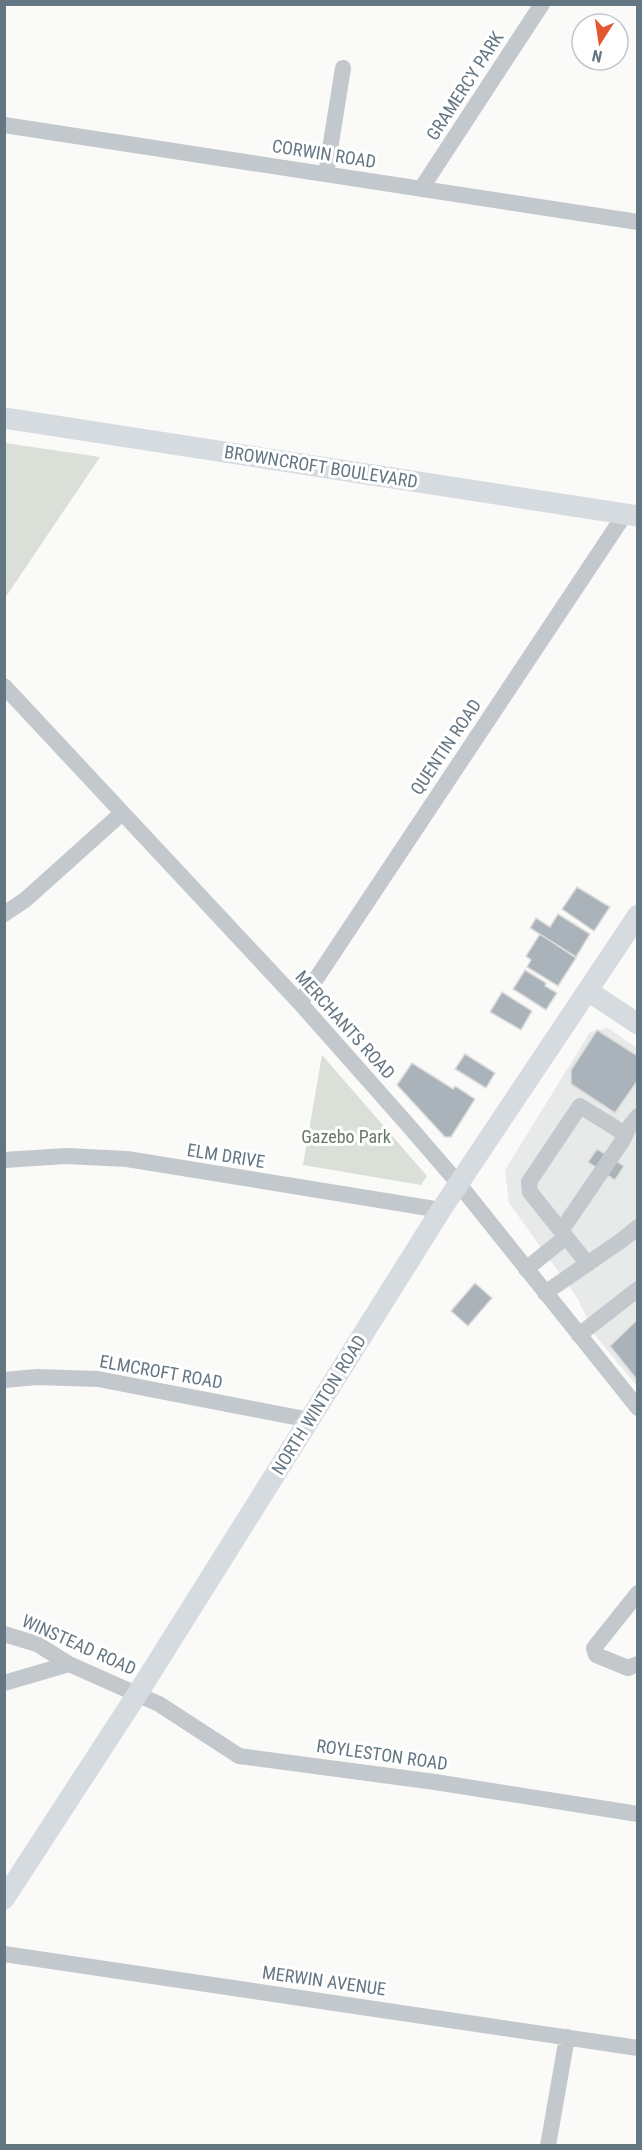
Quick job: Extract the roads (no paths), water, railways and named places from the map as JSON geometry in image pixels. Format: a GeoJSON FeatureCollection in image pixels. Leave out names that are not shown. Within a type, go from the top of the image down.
{"type":"FeatureCollection","features":[{"type":"Feature","properties":{"kind":"main road","name":"BROWNCROFT BOULEVARD"},"geometry":{"type":"LineString","coordinates":[[4,418],[631,515]]}},
{"type":"Feature","properties":{"kind":"main road","name":"NORTH WINTON ROAD"},"geometry":{"type":"LineString","coordinates":[[4,1899],[138,1693],[458,1183],[638,915]]}},
{"type":"Feature","properties":{"kind":"main road"},"geometry":{"type":"LineString","coordinates":[[588,992],[638,1024]]}},
{"type":"Feature","properties":{"kind":"street","name":"GRAMERCY PARK"},"geometry":{"type":"LineString","coordinates":[[421,189],[542,4]]}},
{"type":"Feature","properties":{"kind":"street"},"geometry":{"type":"LineString","coordinates":[[326,174],[343,68]]}},
{"type":"Feature","properties":{"kind":"street","name":"CORWIN ROAD"},"geometry":{"type":"LineString","coordinates":[[4,125],[638,222]]}},
{"type":"Feature","properties":{"kind":"street","name":"QUENTIN ROAD"},"geometry":{"type":"LineString","coordinates":[[300,1003],[631,515]]}},
{"type":"Feature","properties":{"kind":"street","name":"MERCHANTS ROAD"},"geometry":{"type":"LineString","coordinates":[[4,686],[300,1003],[458,1183],[638,1408]]}},
{"type":"Feature","properties":{"kind":"street"},"geometry":{"type":"LineString","coordinates":[[4,914],[25,900],[122,813]]}},
{"type":"Feature","properties":{"kind":"street"},"geometry":{"type":"LineString","coordinates":[[588,1264],[530,1192],[529,1182],[580,1106],[622,1132],[633,1123]]}},
{"type":"Feature","properties":{"kind":"street"},"geometry":{"type":"LineString","coordinates":[[526,1269],[563,1234],[633,1123]]}},
{"type":"Feature","properties":{"kind":"street","name":"ELM DRIVE"},"geometry":{"type":"LineString","coordinates":[[4,1160],[66,1156],[127,1160],[441,1210]]}},
{"type":"Feature","properties":{"kind":"street"},"geometry":{"type":"LineString","coordinates":[[545,1293],[638,1227]]}},
{"type":"Feature","properties":{"kind":"street"},"geometry":{"type":"LineString","coordinates":[[579,1335],[638,1289]]}},
{"type":"Feature","properties":{"kind":"street","name":"ELMCROFT ROAD"},"geometry":{"type":"LineString","coordinates":[[4,1380],[38,1377],[98,1379],[310,1420]]}},
{"type":"Feature","properties":{"kind":"street"},"geometry":{"type":"LineString","coordinates":[[634,1604],[594,1648],[594,1652],[628,1668],[638,1664]]}},
{"type":"Feature","properties":{"kind":"street","name":"WINSTEAD ROAD"},"geometry":{"type":"LineString","coordinates":[[4,1634],[37,1644],[69,1664],[138,1693]]}},
{"type":"Feature","properties":{"kind":"street"},"geometry":{"type":"LineString","coordinates":[[4,1683],[69,1664]]}},
{"type":"Feature","properties":{"kind":"street","name":"ROYLESTON ROAD"},"geometry":{"type":"LineString","coordinates":[[138,1693],[239,1756],[435,1782],[638,1814]]}},
{"type":"Feature","properties":{"kind":"street","name":"MERWIN AVENUE"},"geometry":{"type":"LineString","coordinates":[[4,1954],[638,2048]]}},
{"type":"Feature","properties":{"kind":"street"},"geometry":{"type":"LineString","coordinates":[[548,2145],[567,2037]]}},
{"type":"Feature","properties":{"kind":"park label","name":"Gazebo Park"},"geometry":{"type":"Point","coordinates":[346,1137]}}]}
